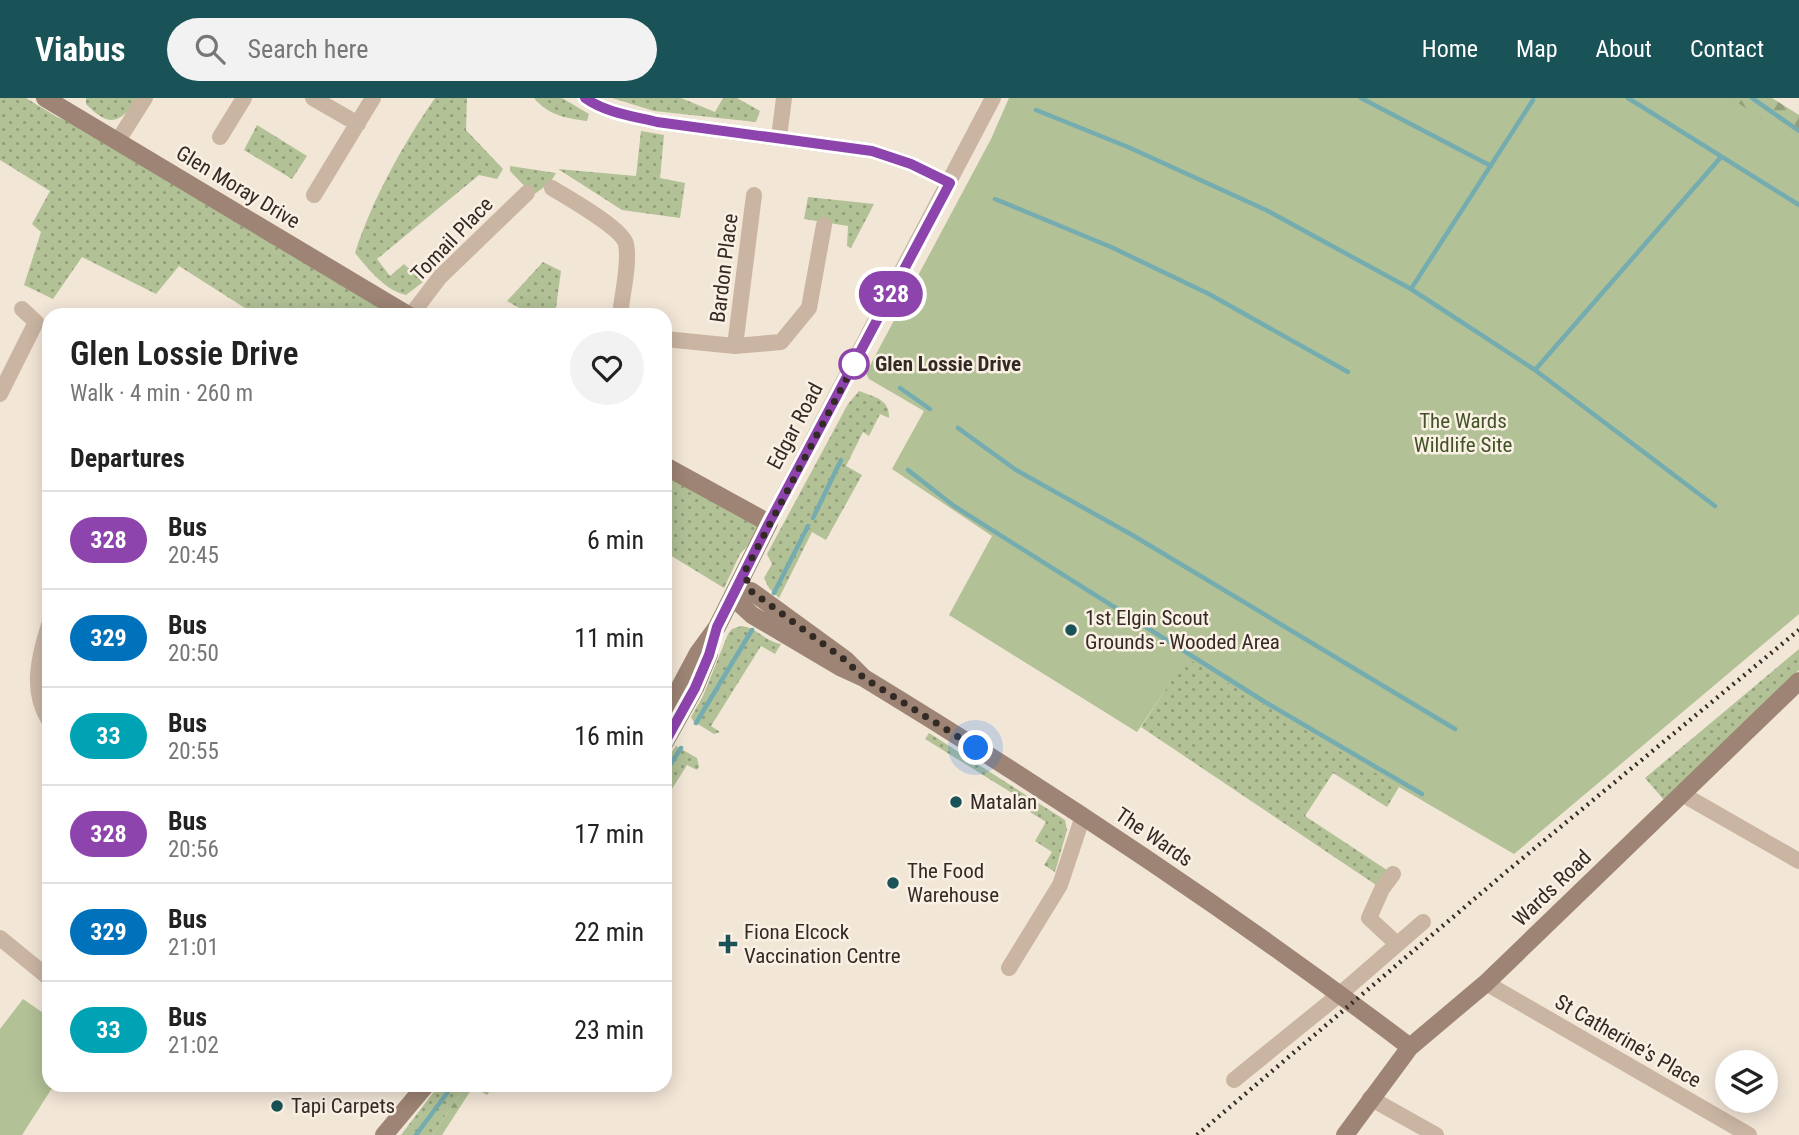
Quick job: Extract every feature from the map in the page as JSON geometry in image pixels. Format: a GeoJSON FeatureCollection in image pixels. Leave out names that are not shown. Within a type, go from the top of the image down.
{"type":"FeatureCollection","features":[{"type":"Feature","properties":{"kind":"street","name":"Glen Moray Drive"},"geometry":{"type":"LineString","coordinates":[[45,98],[397,308]]}},
{"type":"Feature","properties":{"kind":"street"},"geometry":{"type":"LineString","coordinates":[[117,142],[145,98]]}},
{"type":"Feature","properties":{"kind":"street"},"geometry":{"type":"LineString","coordinates":[[220,137],[244,98]]}},
{"type":"Feature","properties":{"kind":"street"},"geometry":{"type":"LineString","coordinates":[[313,98],[358,124]]}},
{"type":"Feature","properties":{"kind":"street"},"geometry":{"type":"LineString","coordinates":[[314,195],[373,98]]}},
{"type":"Feature","properties":{"kind":"street"},"geometry":{"type":"LineString","coordinates":[[585,98],[624,115],[657,122],[872,151],[911,164],[950,183]]}},
{"type":"Feature","properties":{"kind":"street"},"geometry":{"type":"LineString","coordinates":[[779,138],[784,98]]}},
{"type":"Feature","properties":{"kind":"street","name":"Edgar Road"},"geometry":{"type":"LineString","coordinates":[[672,702],[698,653],[743,591],[744,573],[769,523],[993,98]]}},
{"type":"Feature","properties":{"kind":"street"},"geometry":{"type":"LineString","coordinates":[[552,188],[617,231],[625,241],[621,308]]}},
{"type":"Feature","properties":{"kind":"street","name":"Tomail Place"},"geometry":{"type":"LineString","coordinates":[[415,308],[440,277],[527,194]]}},
{"type":"Feature","properties":{"kind":"street","name":"Bardon Place"},"geometry":{"type":"LineString","coordinates":[[735,346],[754,195]]}},
{"type":"Feature","properties":{"kind":"street","name":"Bardon Place"},"geometry":{"type":"LineString","coordinates":[[672,340],[735,346],[780,342],[809,308],[824,225]]}},
{"type":"Feature","properties":{"kind":"street"},"geometry":{"type":"LineString","coordinates":[[22,309],[42,324]]}},
{"type":"Feature","properties":{"kind":"street"},"geometry":{"type":"LineString","coordinates":[[0,394],[42,327]]}},
{"type":"Feature","properties":{"kind":"street"},"geometry":{"type":"LineString","coordinates":[[672,470],[769,523]]}},
{"type":"Feature","properties":{"kind":"street","name":"The Wards"},"geometry":{"type":"LineString","coordinates":[[864,678],[845,660],[743,591],[738,603],[746,610],[840,667],[864,678],[1083,816],[1340,994],[1410,1047]]}},
{"type":"Feature","properties":{"kind":"street"},"geometry":{"type":"LineString","coordinates":[[720,621],[737,611],[746,610]]}},
{"type":"Feature","properties":{"kind":"street","name":"Edgar Road"},"geometry":{"type":"LineString","coordinates":[[672,729],[695,688],[720,621]]}},
{"type":"Feature","properties":{"kind":"street"},"geometry":{"type":"LineString","coordinates":[[42,657],[36,684],[42,709]]}},
{"type":"Feature","properties":{"kind":"street","name":"Wards Road"},"geometry":{"type":"LineString","coordinates":[[1345,1135],[1410,1047],[1486,983],[1799,681]]}},
{"type":"Feature","properties":{"kind":"street"},"geometry":{"type":"LineString","coordinates":[[1682,794],[1799,861]]}},
{"type":"Feature","properties":{"kind":"street"},"geometry":{"type":"LineString","coordinates":[[1009,968],[1056,893],[1083,816]]}},
{"type":"Feature","properties":{"kind":"street"},"geometry":{"type":"LineString","coordinates":[[1393,874],[1382,889],[1368,918],[1397,944]]}},
{"type":"Feature","properties":{"kind":"street"},"geometry":{"type":"LineString","coordinates":[[1234,1080],[1423,922]]}},
{"type":"Feature","properties":{"kind":"street"},"geometry":{"type":"LineString","coordinates":[[0,938],[42,968]]}},
{"type":"Feature","properties":{"kind":"street","name":"St Catherine's Place"},"geometry":{"type":"LineString","coordinates":[[1486,983],[1749,1135]]}},
{"type":"Feature","properties":{"kind":"street"},"geometry":{"type":"LineString","coordinates":[[383,1135],[410,1092]]}},
{"type":"Feature","properties":{"kind":"street"},"geometry":{"type":"LineString","coordinates":[[383,1135],[420,1092]]}},
{"type":"Feature","properties":{"kind":"street"},"geometry":{"type":"LineString","coordinates":[[1370,1098],[1436,1135]]}},
{"type":"Feature","properties":{"kind":"green space"},"geometry":{"type":"Polygon","coordinates":[[[0,98],[26,98],[57,117],[117,142],[396,308],[245,308],[179,266],[156,294],[82,257],[53,299],[24,285],[41,232],[32,224],[50,191],[0,160],[0,98]]]}},
{"type":"Feature","properties":{"kind":"green space"},"geometry":{"type":"Polygon","coordinates":[[[86,98],[137,98],[120,118],[108,120],[86,104],[86,98]]]}},
{"type":"Feature","properties":{"kind":"green space"},"geometry":{"type":"Polygon","coordinates":[[[435,98],[467,98],[466,130],[503,169],[497,179],[479,175],[377,259],[390,276],[404,264],[423,282],[406,295],[391,289],[355,253],[389,173],[435,98]]]}},
{"type":"Feature","properties":{"kind":"green space"},"geometry":{"type":"Polygon","coordinates":[[[534,98],[562,98],[589,114],[587,121],[558,115],[534,98]]]}},
{"type":"Feature","properties":{"kind":"green space"},"geometry":{"type":"Polygon","coordinates":[[[612,98],[681,98],[715,112],[723,98],[737,98],[760,111],[756,122],[654,111],[612,98]]]}},
{"type":"Feature","properties":{"kind":"green space","name":"The Wards Wildlife Site"},"geometry":{"type":"Polygon","coordinates":[[[1009,98],[1731,98],[1799,145],[1799,614],[1514,854],[1187,658],[1137,732],[949,615],[992,536],[892,469],[924,411],[869,379],[866,373],[991,139],[1009,98]]]}},
{"type":"Feature","properties":{"kind":"green space"},"geometry":{"type":"Polygon","coordinates":[[[1728,98],[1772,98],[1799,115],[1799,251],[1728,98]]]}},
{"type":"Feature","properties":{"kind":"green space"},"geometry":{"type":"Polygon","coordinates":[[[257,125],[307,156],[292,179],[244,150],[257,125]]]}},
{"type":"Feature","properties":{"kind":"green space"},"geometry":{"type":"Polygon","coordinates":[[[641,131],[664,135],[660,178],[685,183],[680,218],[622,210],[558,169],[636,176],[641,131]]]}},
{"type":"Feature","properties":{"kind":"green space"},"geometry":{"type":"Polygon","coordinates":[[[510,166],[556,173],[550,183],[533,195],[510,171],[510,166]]]}},
{"type":"Feature","properties":{"kind":"green space"},"geometry":{"type":"Polygon","coordinates":[[[808,197],[874,204],[851,248],[847,246],[848,226],[804,219],[808,197]]]}},
{"type":"Feature","properties":{"kind":"green space"},"geometry":{"type":"Polygon","coordinates":[[[543,262],[561,271],[556,308],[519,308],[507,301],[543,262]]]}},
{"type":"Feature","properties":{"kind":"green space"},"geometry":{"type":"Polygon","coordinates":[[[859,391],[884,403],[889,418],[880,414],[869,436],[863,432],[846,466],[862,475],[826,540],[812,532],[779,598],[764,578],[772,564],[767,554],[848,404],[859,391]]]}},
{"type":"Feature","properties":{"kind":"green space"},"geometry":{"type":"Polygon","coordinates":[[[672,470],[769,523],[740,554],[724,588],[672,556],[672,470]]]}},
{"type":"Feature","properties":{"kind":"green space"},"geometry":{"type":"Polygon","coordinates":[[[741,626],[781,644],[775,654],[761,646],[711,726],[720,732],[714,734],[691,717],[703,696],[728,634],[732,629],[741,626]]]}},
{"type":"Feature","properties":{"kind":"green space"},"geometry":{"type":"Polygon","coordinates":[[[1799,649],[1799,670],[1664,800],[1645,778],[1799,649]]]}},
{"type":"Feature","properties":{"kind":"green space"},"geometry":{"type":"Polygon","coordinates":[[[1187,657],[1399,787],[1387,807],[1333,773],[1305,816],[1393,874],[1382,889],[1141,727],[1187,657]]]}},
{"type":"Feature","properties":{"kind":"green space"},"geometry":{"type":"Polygon","coordinates":[[[929,733],[1065,820],[1067,830],[1055,872],[1044,865],[1052,852],[1035,841],[1046,822],[1030,812],[1033,806],[925,739],[929,733]]]}},
{"type":"Feature","properties":{"kind":"green space"},"geometry":{"type":"Polygon","coordinates":[[[676,746],[697,758],[699,767],[697,770],[687,765],[672,789],[672,752],[676,746]]]}},
{"type":"Feature","properties":{"kind":"green space"},"geometry":{"type":"Polygon","coordinates":[[[23,999],[42,1012],[42,1092],[50,1092],[22,1135],[0,1135],[0,1029],[23,999]]]}},
{"type":"Feature","properties":{"kind":"green space"},"geometry":{"type":"Polygon","coordinates":[[[434,1092],[461,1092],[432,1135],[401,1135],[434,1092]]]}},
{"type":"Feature","properties":{"kind":"green space"},"geometry":{"type":"Polygon","coordinates":[[[461,1092],[470,1092],[442,1135],[432,1135],[461,1092]]]}},
{"type":"Feature","properties":{"kind":"waterway"},"geometry":{"type":"LineString","coordinates":[[1361,98],[1491,166]]}},
{"type":"Feature","properties":{"kind":"waterway"},"geometry":{"type":"LineString","coordinates":[[1628,98],[1799,205]]}},
{"type":"Feature","properties":{"kind":"waterway"},"geometry":{"type":"LineString","coordinates":[[1752,98],[1799,131]]}},
{"type":"Feature","properties":{"kind":"waterway"},"geometry":{"type":"LineString","coordinates":[[1411,289],[1533,100]]}},
{"type":"Feature","properties":{"kind":"waterway"},"geometry":{"type":"LineString","coordinates":[[1036,110],[1128,147],[1266,210],[1411,289],[1535,370],[1715,506]]}},
{"type":"Feature","properties":{"kind":"waterway"},"geometry":{"type":"LineString","coordinates":[[1535,370],[1721,157]]}},
{"type":"Feature","properties":{"kind":"waterway"},"geometry":{"type":"LineString","coordinates":[[995,199],[1111,247],[1209,294],[1348,372]]}},
{"type":"Feature","properties":{"kind":"waterway"},"geometry":{"type":"LineString","coordinates":[[900,388],[930,409]]}},
{"type":"Feature","properties":{"kind":"waterway"},"geometry":{"type":"LineString","coordinates":[[958,428],[1016,470],[1134,536],[1455,729]]}},
{"type":"Feature","properties":{"kind":"waterway"},"geometry":{"type":"LineString","coordinates":[[813,518],[841,460]]}},
{"type":"Feature","properties":{"kind":"waterway"},"geometry":{"type":"LineString","coordinates":[[908,470],[954,506],[1265,702],[1422,794]]}},
{"type":"Feature","properties":{"kind":"waterway"},"geometry":{"type":"LineString","coordinates":[[774,593],[808,526]]}},
{"type":"Feature","properties":{"kind":"waterway"},"geometry":{"type":"LineString","coordinates":[[696,723],[752,630]]}},
{"type":"Feature","properties":{"kind":"waterway"},"geometry":{"type":"LineString","coordinates":[[672,762],[681,748]]}},
{"type":"Feature","properties":{"kind":"waterway"},"geometry":{"type":"LineString","coordinates":[[416,1135],[448,1092]]}},
{"type":"Feature","properties":{"kind":"railway"},"geometry":{"type":"LineString","coordinates":[[1197,1135],[1506,872],[1799,630]]}},
{"type":"Feature","properties":{"kind":"bus line","name":"328"},"geometry":{"type":"LineString","coordinates":[[585,98],[624,115],[657,122],[872,151],[911,164],[950,183],[769,523],[717,627],[695,688],[672,731]]}},
{"type":"Feature","properties":{"kind":"place","name":"Glen Lossie Drive"},"geometry":{"type":"Point","coordinates":[854,364]}},
{"type":"Feature","properties":{"kind":"place","name":"1st Elgin Scout Grounds - Wooded Area"},"geometry":{"type":"Point","coordinates":[1071,630]}},
{"type":"Feature","properties":{"kind":"place","name":"Matalan"},"geometry":{"type":"Point","coordinates":[956,802]}},
{"type":"Feature","properties":{"kind":"place","name":"The Food Warehouse"},"geometry":{"type":"Point","coordinates":[893,883]}},
{"type":"Feature","properties":{"kind":"place","name":"Fiona Elcock Vaccination Centre"},"geometry":{"type":"Point","coordinates":[728,944]}},
{"type":"Feature","properties":{"kind":"place","name":"Tapi Carpets"},"geometry":{"type":"Point","coordinates":[277,1106]}},
{"type":"Feature","properties":{"kind":"route"},"geometry":{"type":"LineString","coordinates":[[854,364],[859,355],[744,573],[747,583],[751,591],[845,660],[864,678],[976,748]]}}]}
